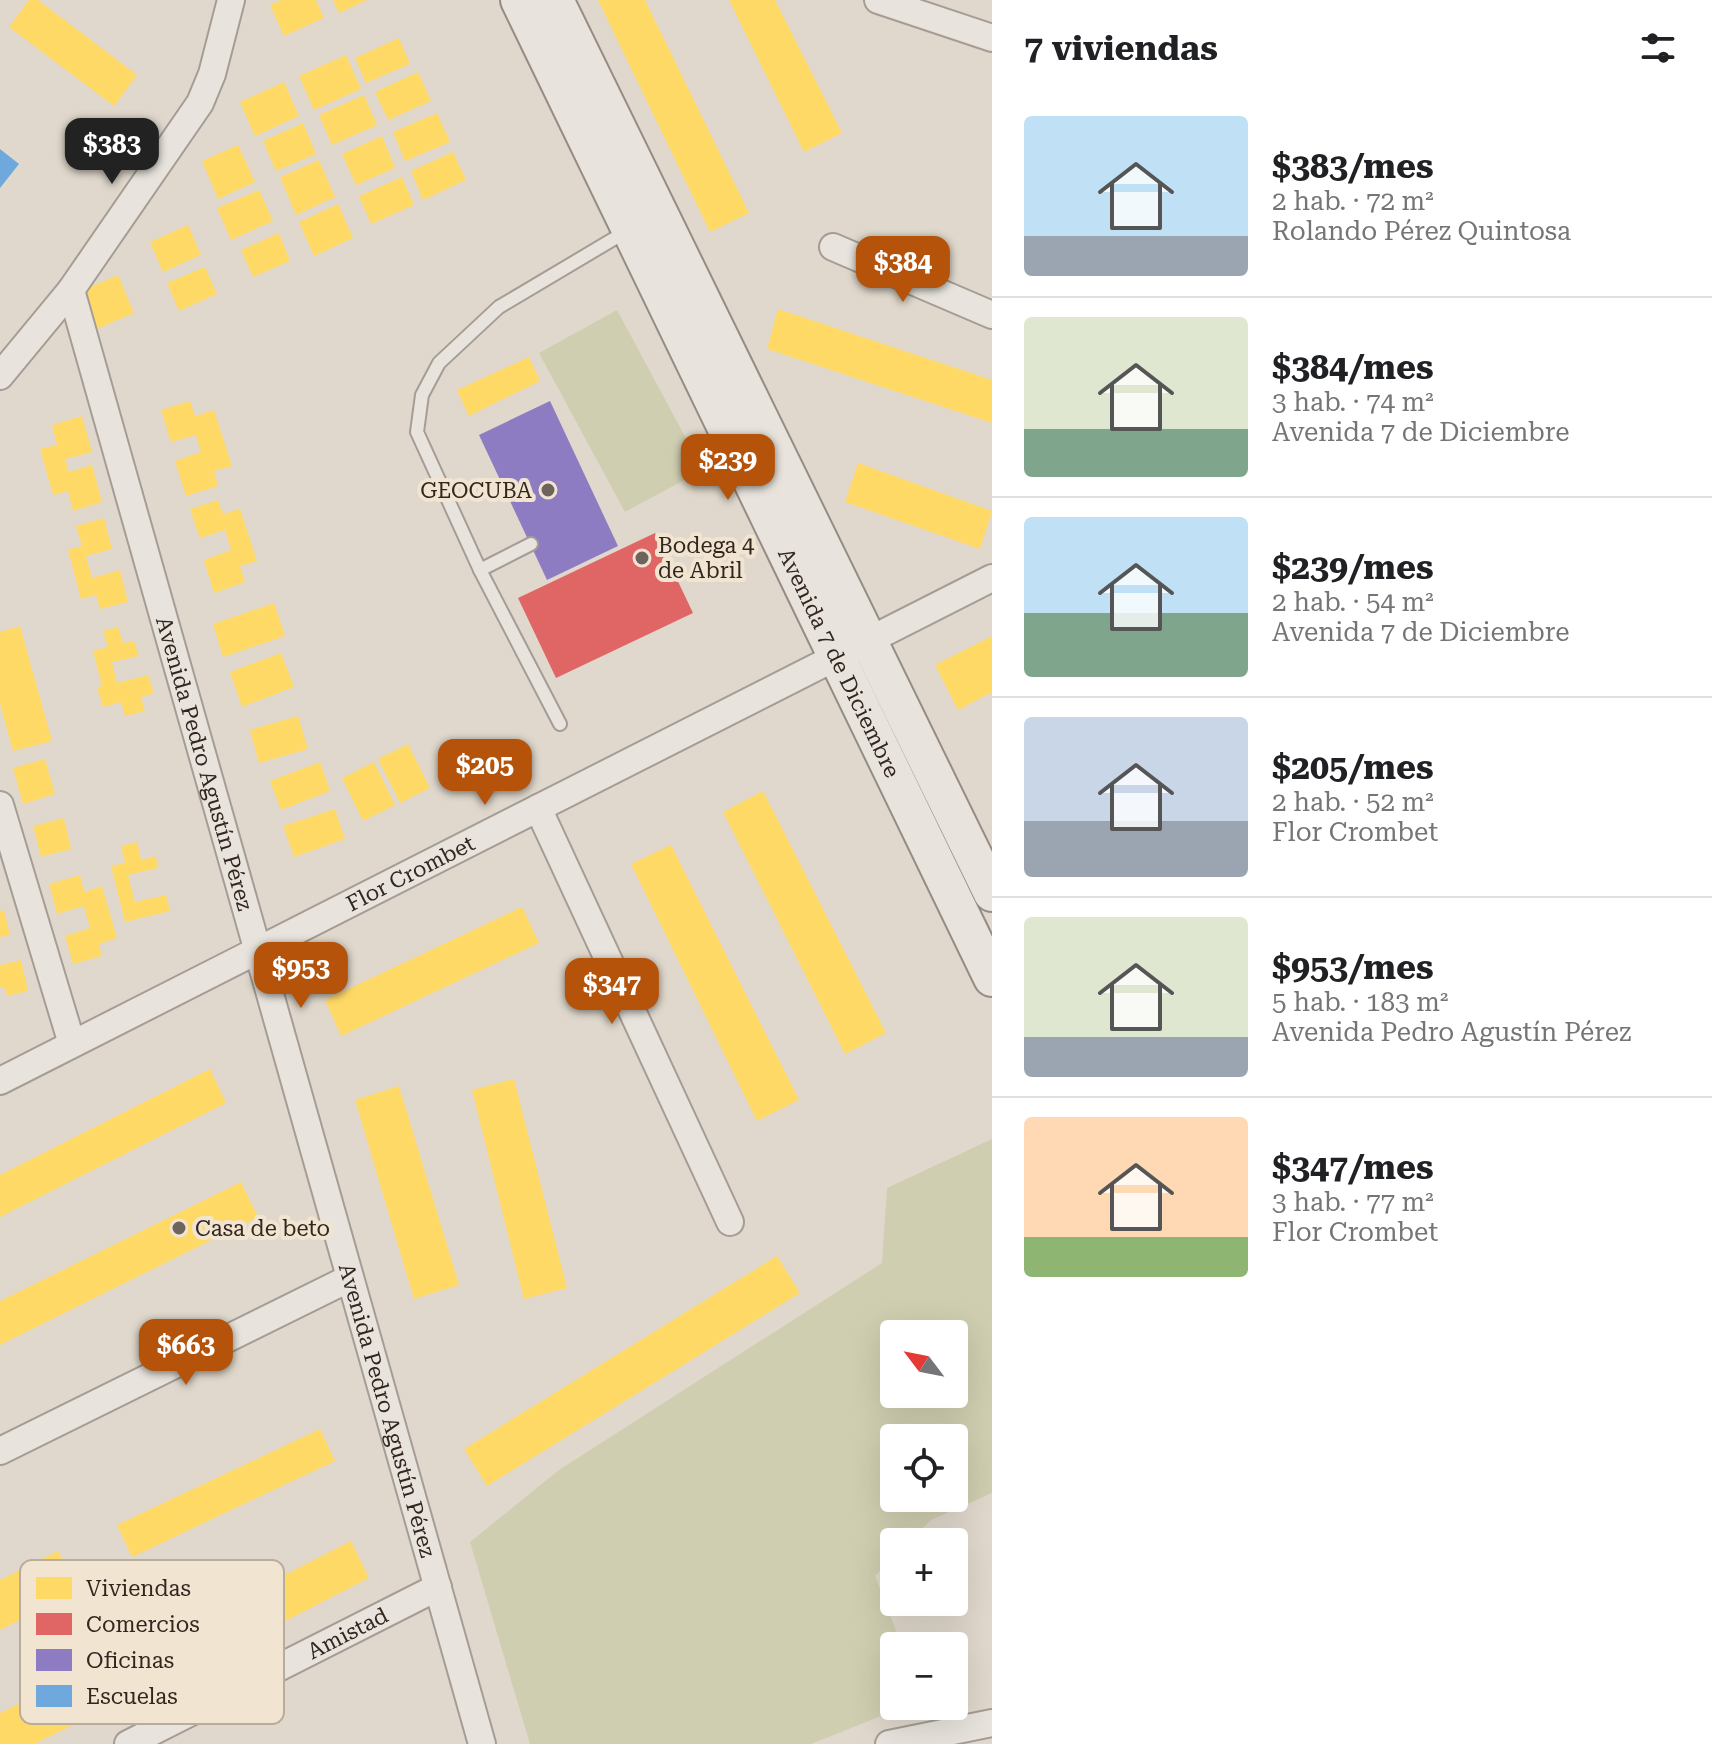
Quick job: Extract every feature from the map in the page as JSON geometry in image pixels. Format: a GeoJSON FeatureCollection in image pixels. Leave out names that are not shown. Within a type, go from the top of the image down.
{"type":"FeatureCollection","features":[{"type":"Feature","properties":{"kind":"main road","name":"Avenida 7 de Diciembre"},"geometry":{"type":"LineString","coordinates":[[519,0],[992,978]]}},
{"type":"Feature","properties":{"kind":"main road","name":"Avenida 7 de Diciembre"},"geometry":{"type":"LineString","coordinates":[[555,0],[992,893]]}},
{"type":"Feature","properties":{"kind":"street"},"geometry":{"type":"LineString","coordinates":[[0,376],[71,290],[200,103],[212,74],[231,0]]}},
{"type":"Feature","properties":{"kind":"street"},"geometry":{"type":"LineString","coordinates":[[878,0],[992,38]]}},
{"type":"Feature","properties":{"kind":"street"},"geometry":{"type":"LineString","coordinates":[[833,247],[992,315]]}},
{"type":"Feature","properties":{"kind":"street","name":"Avenida Pedro Agustín Pérez"},"geometry":{"type":"LineString","coordinates":[[71,290],[482,1744]]}},
{"type":"Feature","properties":{"kind":"street","name":"Flor Crombet"},"geometry":{"type":"LineString","coordinates":[[0,1081],[992,578]]}},
{"type":"Feature","properties":{"kind":"street"},"geometry":{"type":"LineString","coordinates":[[0,805],[72,1044]]}},
{"type":"Feature","properties":{"kind":"street"},"geometry":{"type":"LineString","coordinates":[[538,808],[730,1222]]}},
{"type":"Feature","properties":{"kind":"street"},"geometry":{"type":"LineString","coordinates":[[0,1451],[350,1278]]}},
{"type":"Feature","properties":{"kind":"street","name":"Amistad"},"geometry":{"type":"LineString","coordinates":[[284,1665],[438,1587]]}},
{"type":"Feature","properties":{"kind":"street"},"geometry":{"type":"LineString","coordinates":[[889,1744],[992,1723]]}},
{"type":"Feature","properties":{"kind":"street","name":"Amistad"},"geometry":{"type":"LineString","coordinates":[[128,1744],[167,1724]]}},
{"type":"Feature","properties":{"kind":"lane"},"geometry":{"type":"LineString","coordinates":[[560,724],[480,570],[417,432],[422,395],[439,363],[499,307],[630,229]]}},
{"type":"Feature","properties":{"kind":"lane"},"geometry":{"type":"LineString","coordinates":[[480,570],[531,544]]}},
{"type":"Feature","properties":{"kind":"shaded area"},"geometry":{"type":"Polygon","coordinates":[[[617,310],[703,470],[625,512],[539,353],[617,310]]]}},
{"type":"Feature","properties":{"kind":"shaded area"},"geometry":{"type":"Polygon","coordinates":[[[992,1139],[992,1493],[968,1504],[968,1424],[880,1424],[880,1512],[949,1512],[931,1520],[923,1528],[880,1528],[880,1571],[875,1576],[880,1589],[880,1616],[890,1616],[897,1632],[880,1632],[880,1716],[811,1744],[530,1744],[470,1542],[559,1470],[882,1263],[887,1188],[992,1139]]]}},
{"type":"Feature","properties":{"kind":"building: Viviendas"},"geometry":{"type":"Polygon","coordinates":[[[29,0],[38,0],[137,75],[114,106],[9,27],[29,0]]]}},
{"type":"Feature","properties":{"kind":"building: Viviendas"},"geometry":{"type":"Polygon","coordinates":[[[281,0],[316,0],[324,18],[284,36],[270,5],[281,0]]]}},
{"type":"Feature","properties":{"kind":"building: Viviendas"},"geometry":{"type":"Polygon","coordinates":[[[333,0],[367,0],[339,13],[333,0]]]}},
{"type":"Feature","properties":{"kind":"building: Viviendas"},"geometry":{"type":"Polygon","coordinates":[[[598,0],[645,0],[749,213],[710,232],[598,0]]]}},
{"type":"Feature","properties":{"kind":"building: Viviendas"},"geometry":{"type":"Polygon","coordinates":[[[729,0],[775,0],[842,133],[804,152],[729,0]]]}},
{"type":"Feature","properties":{"kind":"building: Viviendas"},"geometry":{"type":"Polygon","coordinates":[[[399,38],[410,64],[366,83],[355,58],[399,38]]]}},
{"type":"Feature","properties":{"kind":"building: Viviendas"},"geometry":{"type":"Polygon","coordinates":[[[346,55],[361,89],[314,110],[299,76],[346,55]]]}},
{"type":"Feature","properties":{"kind":"building: Viviendas"},"geometry":{"type":"Polygon","coordinates":[[[418,72],[431,101],[388,120],[375,92],[418,72]]]}},
{"type":"Feature","properties":{"kind":"building: Viviendas"},"geometry":{"type":"Polygon","coordinates":[[[284,82],[299,116],[255,136],[240,102],[284,82]]]}},
{"type":"Feature","properties":{"kind":"building: Viviendas"},"geometry":{"type":"Polygon","coordinates":[[[364,95],[377,125],[332,145],[319,115],[364,95]]]}},
{"type":"Feature","properties":{"kind":"building: Viviendas"},"geometry":{"type":"Polygon","coordinates":[[[437,113],[450,142],[405,161],[393,132],[437,113]]]}},
{"type":"Feature","properties":{"kind":"building: Viviendas"},"geometry":{"type":"Polygon","coordinates":[[[303,123],[316,154],[276,171],[263,141],[303,123]]]}},
{"type":"Feature","properties":{"kind":"building: Viviendas"},"geometry":{"type":"Polygon","coordinates":[[[382,136],[395,168],[356,185],[342,154],[382,136]]]}},
{"type":"Feature","properties":{"kind":"building: Viviendas"},"geometry":{"type":"Polygon","coordinates":[[[238,145],[255,182],[218,199],[202,161],[238,145]]]}},
{"type":"Feature","properties":{"kind":"building: Viviendas"},"geometry":{"type":"Polygon","coordinates":[[[453,152],[466,180],[423,200],[411,171],[453,152]]]}},
{"type":"Feature","properties":{"kind":"building: Viviendas"},"geometry":{"type":"Polygon","coordinates":[[[319,160],[335,197],[296,215],[280,177],[319,160]]]}},
{"type":"Feature","properties":{"kind":"building: Viviendas"},"geometry":{"type":"Polygon","coordinates":[[[402,177],[414,205],[371,224],[359,196],[402,177]]]}},
{"type":"Feature","properties":{"kind":"building: Viviendas"},"geometry":{"type":"Polygon","coordinates":[[[259,190],[273,221],[231,240],[217,208],[259,190]]]}},
{"type":"Feature","properties":{"kind":"building: Viviendas"},"geometry":{"type":"Polygon","coordinates":[[[338,204],[353,238],[314,256],[299,222],[338,204]]]}},
{"type":"Feature","properties":{"kind":"building: Viviendas"},"geometry":{"type":"Polygon","coordinates":[[[188,225],[201,255],[163,272],[150,242],[188,225]]]}},
{"type":"Feature","properties":{"kind":"building: Viviendas"},"geometry":{"type":"Polygon","coordinates":[[[279,233],[290,261],[253,277],[241,250],[279,233]]]}},
{"type":"Feature","properties":{"kind":"building: Viviendas"},"geometry":{"type":"Polygon","coordinates":[[[205,267],[217,294],[179,311],[167,283],[205,267]]]}},
{"type":"Feature","properties":{"kind":"building: Viviendas"},"geometry":{"type":"Polygon","coordinates":[[[118,275],[134,313],[97,329],[81,291],[118,275]]]}},
{"type":"Feature","properties":{"kind":"building: Viviendas"},"geometry":{"type":"Polygon","coordinates":[[[778,309],[992,380],[992,423],[767,349],[778,309]]]}},
{"type":"Feature","properties":{"kind":"building: Viviendas"},"geometry":{"type":"Polygon","coordinates":[[[529,357],[540,381],[469,416],[457,390],[529,357]]]}},
{"type":"Feature","properties":{"kind":"building: Viviendas"},"geometry":{"type":"Polygon","coordinates":[[[190,401],[195,416],[214,410],[232,466],[214,471],[218,486],[186,496],[175,461],[201,452],[196,435],[171,442],[161,410],[190,401]]]}},
{"type":"Feature","properties":{"kind":"building: Viviendas"},"geometry":{"type":"Polygon","coordinates":[[[82,416],[92,452],[65,459],[69,472],[92,465],[102,502],[73,511],[68,491],[53,495],[40,449],[57,445],[52,425],[82,416]]]}},
{"type":"Feature","properties":{"kind":"building: Viviendas"},"geometry":{"type":"Polygon","coordinates":[[[858,463],[992,511],[980,549],[845,502],[858,463]]]}},
{"type":"Feature","properties":{"kind":"building: Viviendas"},"geometry":{"type":"Polygon","coordinates":[[[218,500],[223,514],[240,509],[257,561],[240,566],[245,582],[214,593],[204,560],[231,550],[225,530],[200,538],[190,509],[218,500]]]}},
{"type":"Feature","properties":{"kind":"building: Viviendas"},"geometry":{"type":"Polygon","coordinates":[[[104,518],[112,549],[86,556],[92,578],[120,570],[128,602],[100,609],[96,595],[81,599],[68,550],[82,546],[76,526],[104,518]]]}},
{"type":"Feature","properties":{"kind":"building: Viviendas"},"geometry":{"type":"Polygon","coordinates":[[[274,603],[285,636],[223,657],[213,624],[274,603]]]}},
{"type":"Feature","properties":{"kind":"building: Viviendas"},"geometry":{"type":"Polygon","coordinates":[[[20,626],[52,741],[13,751],[0,704],[0,632],[20,626]]]}},
{"type":"Feature","properties":{"kind":"building: Viviendas"},"geometry":{"type":"Polygon","coordinates":[[[118,627],[123,643],[134,641],[139,656],[112,662],[117,683],[148,675],[154,693],[141,697],[145,711],[125,716],[121,702],[103,707],[97,687],[102,686],[93,651],[108,647],[103,631],[118,627]]]}},
{"type":"Feature","properties":{"kind":"building: Viviendas"},"geometry":{"type":"Polygon","coordinates":[[[992,636],[992,692],[958,710],[935,665],[992,636]]]}},
{"type":"Feature","properties":{"kind":"building: Viviendas"},"geometry":{"type":"Polygon","coordinates":[[[281,653],[294,687],[242,707],[230,672],[281,653]]]}},
{"type":"Feature","properties":{"kind":"building: Viviendas"},"geometry":{"type":"Polygon","coordinates":[[[298,716],[308,749],[259,763],[250,730],[298,716]]]}},
{"type":"Feature","properties":{"kind":"building: Viviendas"},"geometry":{"type":"Polygon","coordinates":[[[408,744],[430,788],[400,803],[378,759],[408,744]]]}},
{"type":"Feature","properties":{"kind":"building: Viviendas"},"geometry":{"type":"Polygon","coordinates":[[[45,759],[55,794],[23,804],[13,768],[45,759]]]}},
{"type":"Feature","properties":{"kind":"building: Viviendas"},"geometry":{"type":"Polygon","coordinates":[[[320,762],[330,791],[281,810],[270,781],[320,762]]]}},
{"type":"Feature","properties":{"kind":"building: Viviendas"},"geometry":{"type":"Polygon","coordinates":[[[374,762],[395,805],[363,821],[342,778],[374,762]]]}},
{"type":"Feature","properties":{"kind":"building: Viviendas"},"geometry":{"type":"Polygon","coordinates":[[[763,791],[886,1033],[845,1054],[723,812],[763,791]]]}},
{"type":"Feature","properties":{"kind":"building: Viviendas"},"geometry":{"type":"Polygon","coordinates":[[[335,809],[345,839],[294,857],[283,826],[335,809]]]}},
{"type":"Feature","properties":{"kind":"building: Viviendas"},"geometry":{"type":"Polygon","coordinates":[[[64,818],[71,849],[41,857],[33,826],[64,818]]]}},
{"type":"Feature","properties":{"kind":"building: Viviendas"},"geometry":{"type":"Polygon","coordinates":[[[137,842],[141,860],[156,856],[158,868],[128,875],[135,902],[166,895],[170,911],[125,922],[111,866],[125,863],[121,846],[137,842]]]}},
{"type":"Feature","properties":{"kind":"building: Viviendas"},"geometry":{"type":"Polygon","coordinates":[[[671,845],[799,1100],[757,1121],[631,864],[671,845]]]}},
{"type":"Feature","properties":{"kind":"building: Viviendas"},"geometry":{"type":"Polygon","coordinates":[[[80,875],[84,892],[102,886],[117,938],[99,944],[102,956],[73,964],[65,936],[90,928],[84,906],[57,914],[49,884],[80,875]]]}},
{"type":"Feature","properties":{"kind":"building: Viviendas"},"geometry":{"type":"Polygon","coordinates":[[[522,907],[539,943],[341,1036],[325,1000],[522,907]]]}},
{"type":"Feature","properties":{"kind":"building: Viviendas"},"geometry":{"type":"Polygon","coordinates":[[[4,910],[10,935],[0,937],[0,911],[4,910]]]}},
{"type":"Feature","properties":{"kind":"building: Viviendas"},"geometry":{"type":"Polygon","coordinates":[[[21,960],[28,991],[7,996],[5,987],[0,988],[0,965],[21,960]]]}},
{"type":"Feature","properties":{"kind":"building: Viviendas"},"geometry":{"type":"Polygon","coordinates":[[[210,1069],[226,1103],[0,1217],[0,1175],[210,1069]]]}},
{"type":"Feature","properties":{"kind":"building: Viviendas"},"geometry":{"type":"Polygon","coordinates":[[[514,1079],[567,1288],[524,1299],[472,1090],[514,1079]]]}},
{"type":"Feature","properties":{"kind":"building: Viviendas"},"geometry":{"type":"Polygon","coordinates":[[[399,1086],[459,1285],[414,1299],[355,1100],[399,1086]]]}},
{"type":"Feature","properties":{"kind":"building: Viviendas"},"geometry":{"type":"Polygon","coordinates":[[[241,1182],[258,1217],[0,1345],[0,1301],[241,1182]]]}},
{"type":"Feature","properties":{"kind":"building: Viviendas"},"geometry":{"type":"Polygon","coordinates":[[[777,1256],[800,1293],[487,1486],[464,1449],[777,1256]]]}},
{"type":"Feature","properties":{"kind":"building: Viviendas"},"geometry":{"type":"Polygon","coordinates":[[[320,1429],[335,1461],[132,1557],[117,1525],[320,1429]]]}},
{"type":"Feature","properties":{"kind":"building: Viviendas"},"geometry":{"type":"Polygon","coordinates":[[[351,1541],[369,1578],[284,1622],[284,1575],[351,1541]]]}},
{"type":"Feature","properties":{"kind":"building: Viviendas"},"geometry":{"type":"Polygon","coordinates":[[[58,1551],[62,1560],[40,1560],[58,1551]]]}},
{"type":"Feature","properties":{"kind":"building: Viviendas"},"geometry":{"type":"Polygon","coordinates":[[[20,1570],[20,1620],[0,1630],[0,1580],[20,1570]]]}},
{"type":"Feature","properties":{"kind":"building: Viviendas"},"geometry":{"type":"Polygon","coordinates":[[[20,1703],[20,1724],[75,1724],[34,1744],[0,1744],[0,1713],[20,1703]]]}},
{"type":"Feature","properties":{"kind":"building: Comercios"},"geometry":{"type":"Polygon","coordinates":[[[655,533],[693,613],[556,678],[518,598],[655,533]]]}},
{"type":"Feature","properties":{"kind":"building: Oficinas","name":"GEOCUBA"},"geometry":{"type":"Polygon","coordinates":[[[550,401],[618,546],[547,580],[479,435],[550,401]]]}},
{"type":"Feature","properties":{"kind":"building: Escuelas"},"geometry":{"type":"Polygon","coordinates":[[[0,149],[19,164],[0,188],[0,149]]]}},
{"type":"Feature","properties":{"kind":"place","name":"GEOCUBA"},"geometry":{"type":"Point","coordinates":[548,490]}},
{"type":"Feature","properties":{"kind":"place","name":"Bodega 4 de Abril"},"geometry":{"type":"Point","coordinates":[642,558]}},
{"type":"Feature","properties":{"kind":"place","name":"Casa de beto"},"geometry":{"type":"Point","coordinates":[179,1228]}}]}
